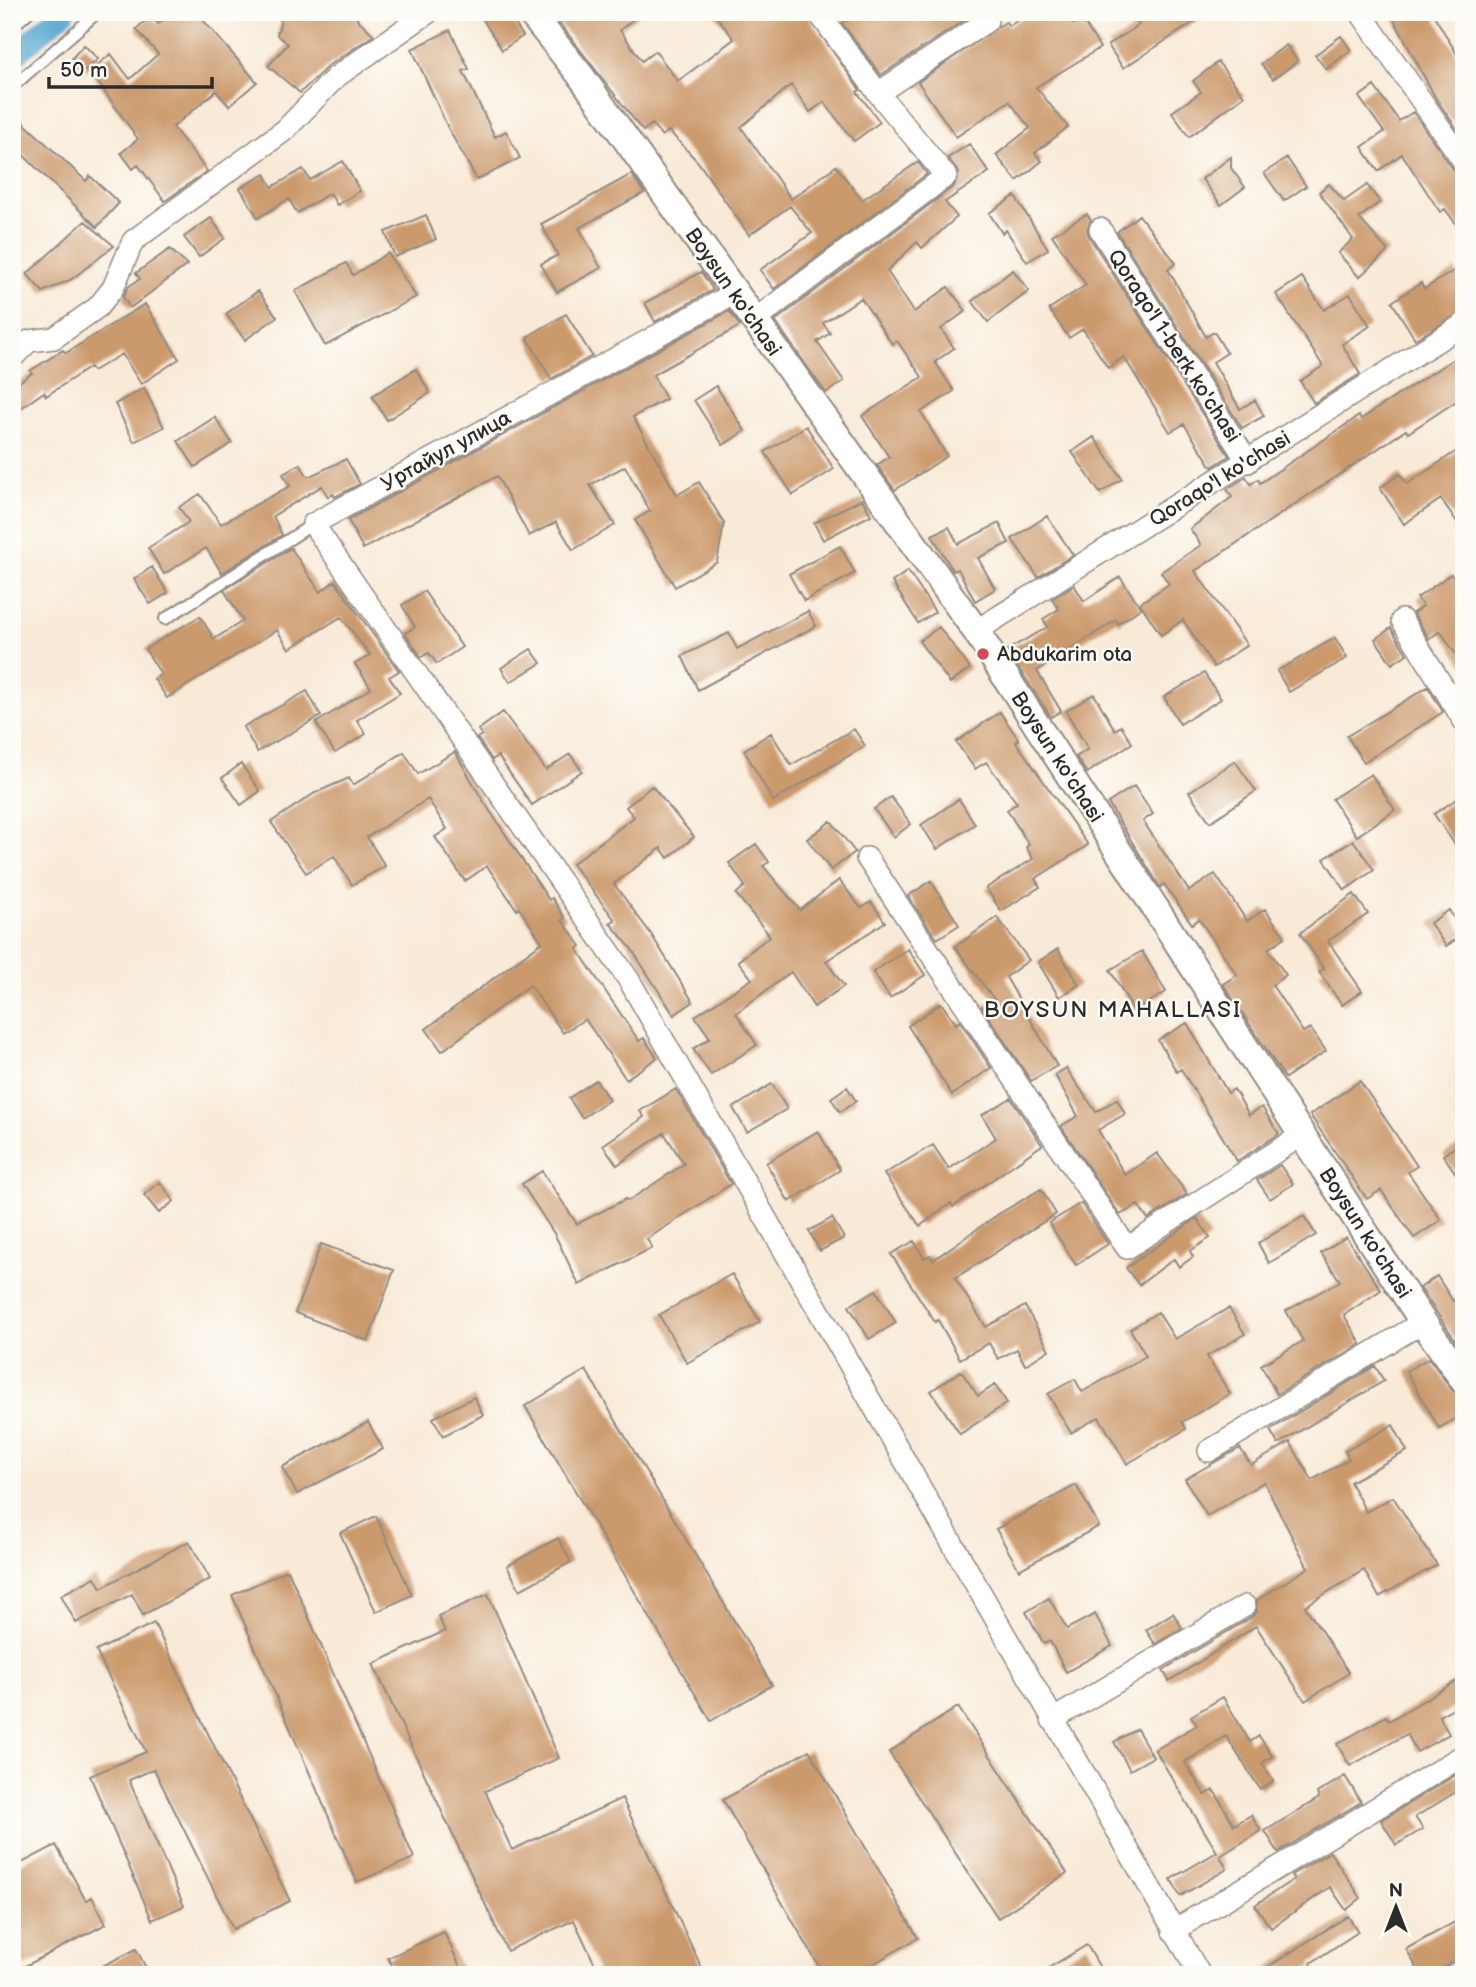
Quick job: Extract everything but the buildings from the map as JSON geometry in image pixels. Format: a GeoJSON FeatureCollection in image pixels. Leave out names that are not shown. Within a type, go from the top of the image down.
{"type":"FeatureCollection","features":[{"type":"Feature","properties":{"kind":"street"},"geometry":{"type":"LineString","coordinates":[[12,358],[29,341],[54,338],[98,307],[113,288],[133,241],[285,130],[336,76],[429,12]]}},
{"type":"Feature","properties":{"kind":"street","name":"Boysun ko'chasi"},"geometry":{"type":"LineString","coordinates":[[530,12],[581,76],[733,294],[976,631],[1423,1322],[1464,1381]]}},
{"type":"Feature","properties":{"kind":"street"},"geometry":{"type":"LineString","coordinates":[[753,321],[946,176],[878,93],[818,12]]}},
{"type":"Feature","properties":{"kind":"street"},"geometry":{"type":"LineString","coordinates":[[1360,12],[1464,162]]}},
{"type":"Feature","properties":{"kind":"street"},"geometry":{"type":"LineString","coordinates":[[878,93],[987,21]]}},
{"type":"Feature","properties":{"kind":"street","name":"Qoraqo'l 1-berk ko'chasi"},"geometry":{"type":"LineString","coordinates":[[1100,229],[1248,462]]}},
{"type":"Feature","properties":{"kind":"street","name":"Уртайул улица"},"geometry":{"type":"LineString","coordinates":[[313,524],[733,294]]}},
{"type":"Feature","properties":{"kind":"street","name":"Qoraqo'l ko'chasi"},"geometry":{"type":"LineString","coordinates":[[976,631],[1464,324]]}},
{"type":"Feature","properties":{"kind":"street"},"geometry":{"type":"LineString","coordinates":[[313,524],[629,980],[1200,1975]]}},
{"type":"Feature","properties":{"kind":"street"},"geometry":{"type":"LineString","coordinates":[[1402,620],[1464,721]]}},
{"type":"Feature","properties":{"kind":"street"},"geometry":{"type":"LineString","coordinates":[[867,859],[1128,1248],[1302,1135]]}},
{"type":"Feature","properties":{"kind":"street"},"geometry":{"type":"LineString","coordinates":[[1209,1451],[1423,1322]]}},
{"type":"Feature","properties":{"kind":"street"},"geometry":{"type":"LineString","coordinates":[[1052,1720],[1245,1606]]}},
{"type":"Feature","properties":{"kind":"street"},"geometry":{"type":"LineString","coordinates":[[1173,1931],[1464,1755]]}},
{"type":"Feature","properties":{"kind":"lane"},"geometry":{"type":"LineString","coordinates":[[12,27],[29,12]]}},
{"type":"Feature","properties":{"kind":"lane"},"geometry":{"type":"LineString","coordinates":[[12,87],[98,12]]}},
{"type":"Feature","properties":{"kind":"lane","name":"Уртайул улица"},"geometry":{"type":"LineString","coordinates":[[165,618],[313,524]]}},
{"type":"Feature","properties":{"kind":"waterway"},"geometry":{"type":"LineString","coordinates":[[12,57],[64,12]]}},
{"type":"Feature","properties":{"kind":"place","name":"Abdukarim ota"},"geometry":{"type":"Point","coordinates":[983,654]}},
{"type":"Feature","properties":{"kind":"district","name":"BOYSUN MAHALLASI"},"geometry":{"type":"Point","coordinates":[1113,1010]}}]}
